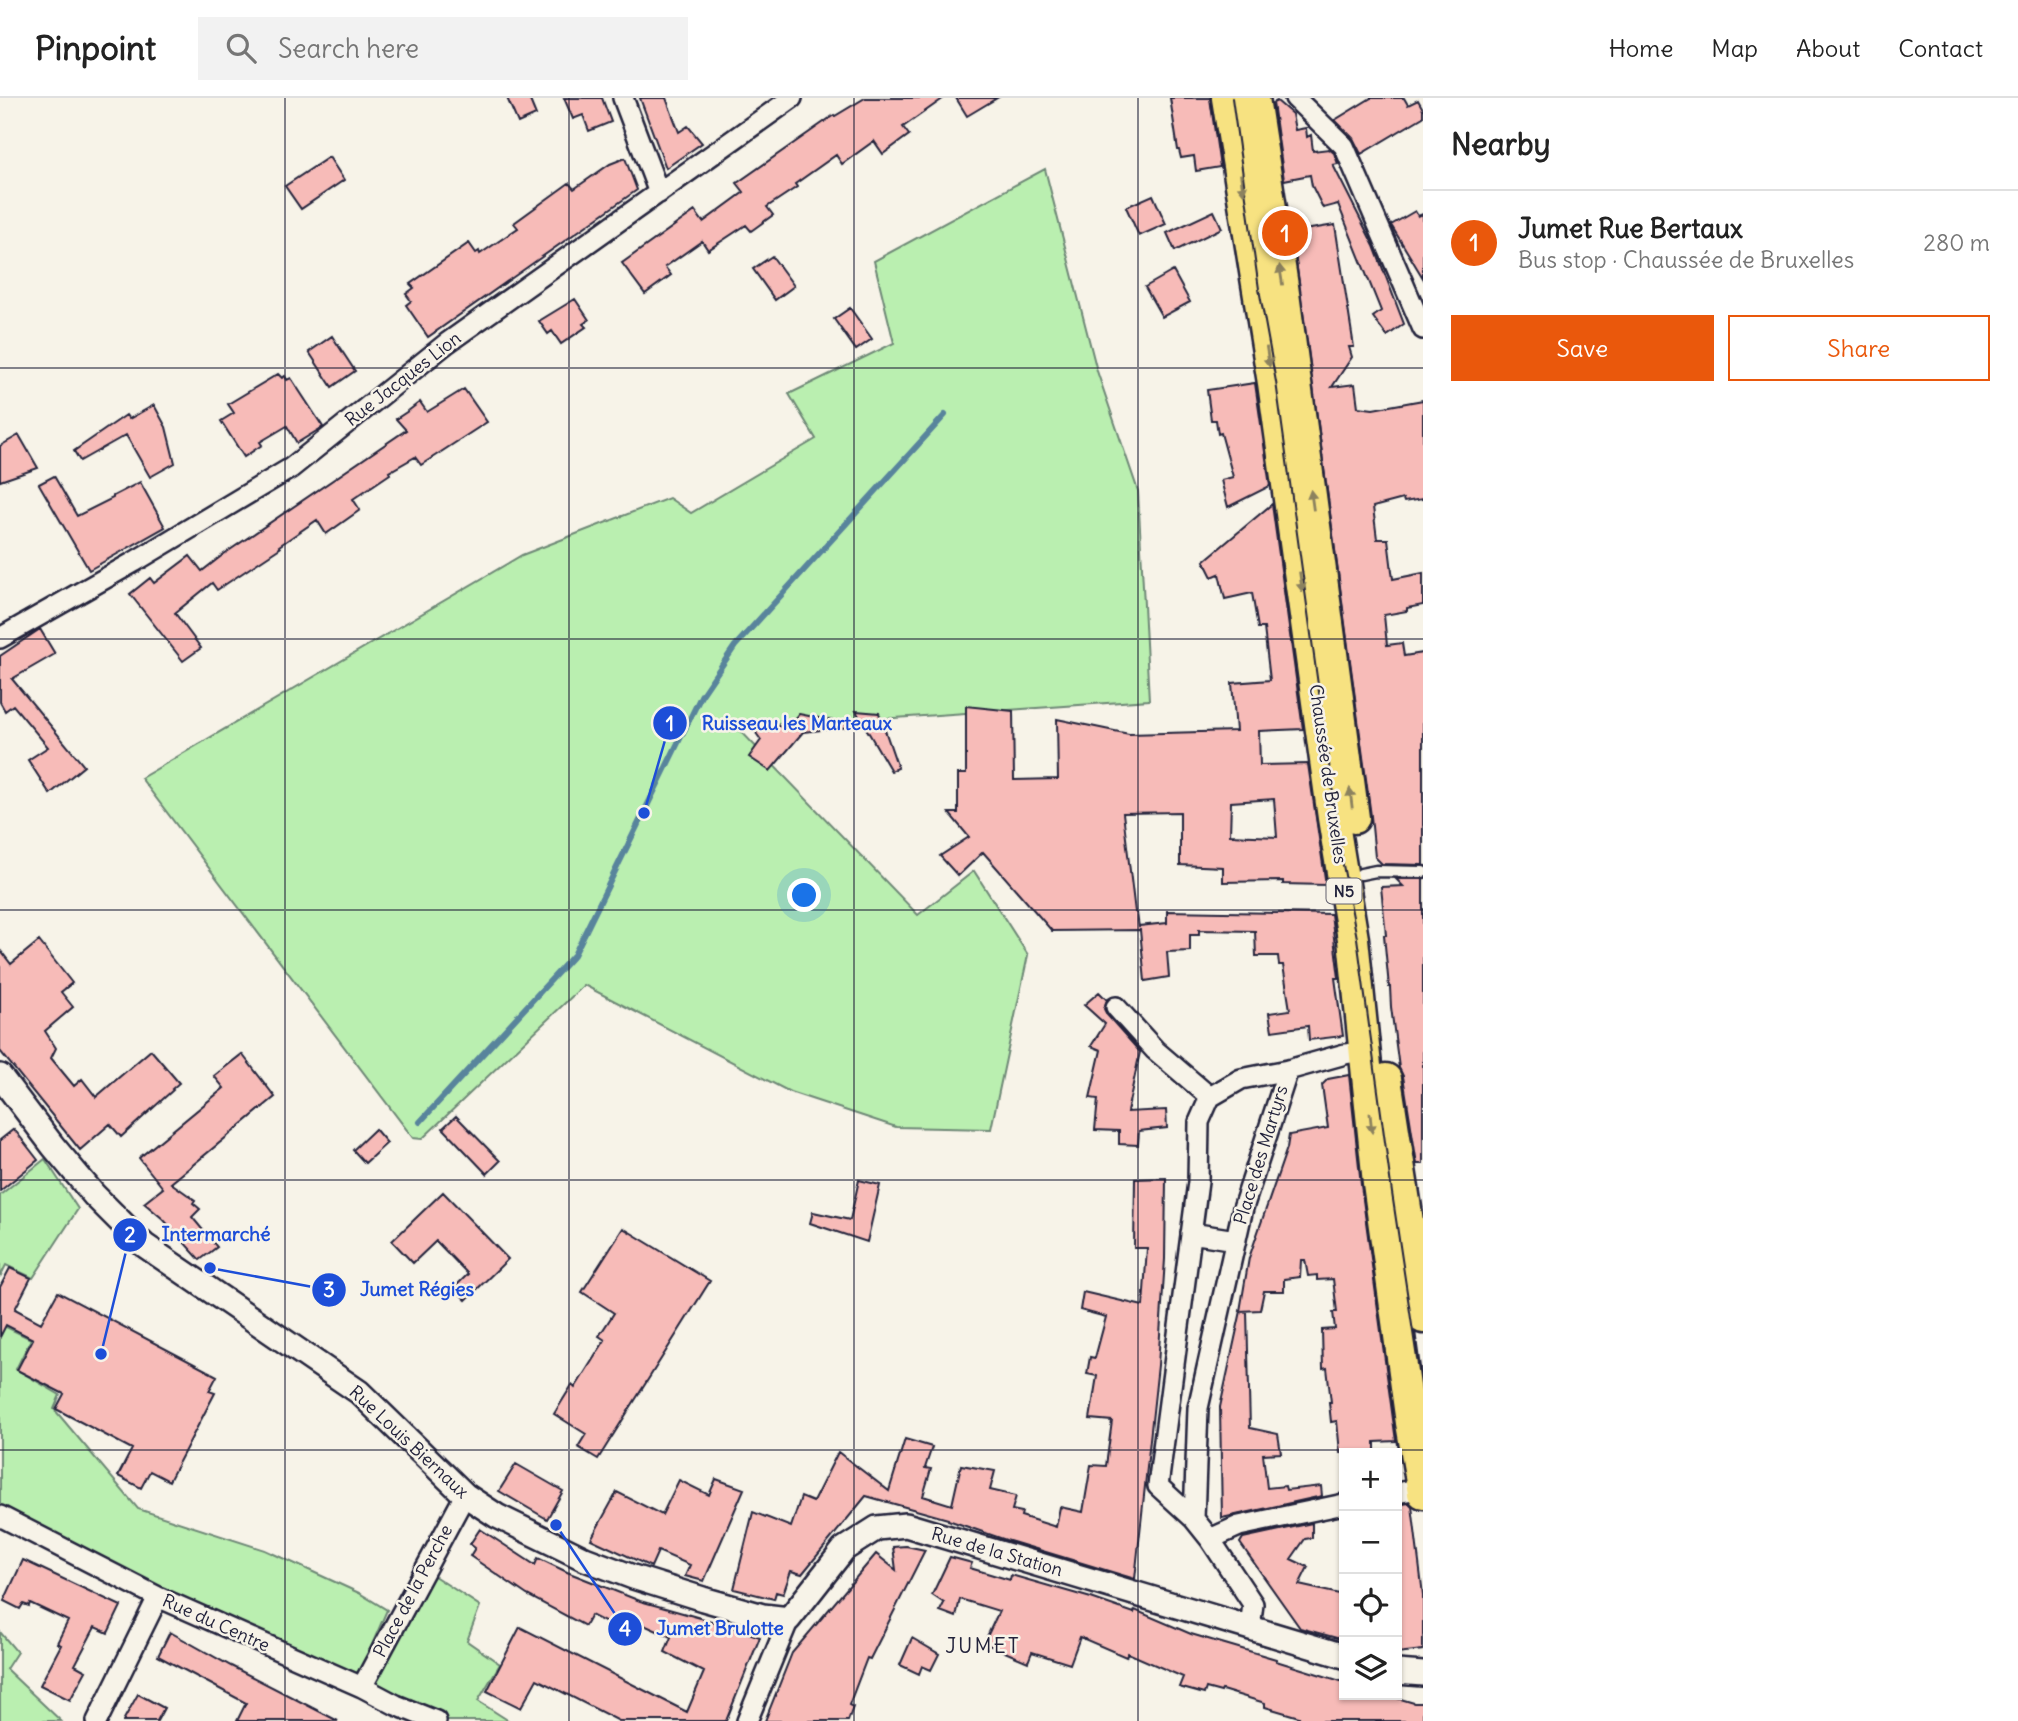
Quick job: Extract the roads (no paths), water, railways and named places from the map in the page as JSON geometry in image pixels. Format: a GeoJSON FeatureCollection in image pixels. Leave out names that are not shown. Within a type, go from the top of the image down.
{"type":"FeatureCollection","features":[{"type":"Feature","properties":{"kind":"main road","name":"Chaussée de Bruxelles"},"geometry":{"type":"LineString","coordinates":[[1227,98],[1273,383],[1333,818],[1353,939],[1363,1051],[1387,1246],[1419,1445],[1423,1493]]}},
{"type":"Feature","properties":{"kind":"main road","name":"Chaussée de Bruxelles"},"geometry":{"type":"LineString","coordinates":[[1254,98],[1283,286],[1380,1034],[1416,1225],[1423,1318]]}},
{"type":"Feature","properties":{"kind":"street"},"geometry":{"type":"LineString","coordinates":[[623,98],[659,193]]}},
{"type":"Feature","properties":{"kind":"street","name":"Rue Jacques Lion"},"geometry":{"type":"LineString","coordinates":[[0,638],[291,468],[447,343],[792,98]]}},
{"type":"Feature","properties":{"kind":"street"},"geometry":{"type":"LineString","coordinates":[[1295,98],[1344,146],[1421,322]]}},
{"type":"Feature","properties":{"kind":"street"},"geometry":{"type":"LineString","coordinates":[[1116,1007],[1155,1050],[1210,1097],[1199,1122],[1198,1182],[1158,1486],[1194,1519],[1210,1539],[1252,1604],[1250,1628]]}},
{"type":"Feature","properties":{"kind":"street","name":"Place des Martyrs"},"geometry":{"type":"LineString","coordinates":[[1210,1097],[1241,1079],[1363,1051]]}},
{"type":"Feature","properties":{"kind":"street","name":"Place des Martyrs"},"geometry":{"type":"LineString","coordinates":[[1194,1519],[1199,1408],[1205,1378],[1243,1209],[1288,1070]]}},
{"type":"Feature","properties":{"kind":"street","name":"Rue Louis Biernaux"},"geometry":{"type":"LineString","coordinates":[[0,1076],[86,1185],[144,1245],[359,1392],[465,1495],[497,1516],[597,1563],[703,1599],[763,1616],[789,1619]]}},
{"type":"Feature","properties":{"kind":"street","name":"Place des Martyrs"},"geometry":{"type":"LineString","coordinates":[[1191,1233],[1236,1240]]}},
{"type":"Feature","properties":{"kind":"street"},"geometry":{"type":"LineString","coordinates":[[1172,1372],[1205,1378]]}},
{"type":"Feature","properties":{"kind":"street"},"geometry":{"type":"LineString","coordinates":[[1402,1492],[1422,1488]]}},
{"type":"Feature","properties":{"kind":"street","name":"Place de la Perche"},"geometry":{"type":"LineString","coordinates":[[362,1687],[465,1495]]}},
{"type":"Feature","properties":{"kind":"street"},"geometry":{"type":"LineString","coordinates":[[1210,1539],[1239,1526],[1339,1505]]}},
{"type":"Feature","properties":{"kind":"street","name":"Rue du Centre"},"geometry":{"type":"LineString","coordinates":[[0,1516],[158,1597],[436,1721]]}},
{"type":"Feature","properties":{"kind":"street","name":"Rue de la Station"},"geometry":{"type":"LineString","coordinates":[[747,1721],[789,1619],[844,1549],[877,1528],[906,1525],[1339,1655]]}},
{"type":"Feature","properties":{"kind":"street"},"geometry":{"type":"LineString","coordinates":[[97,1721],[158,1597]]}},
{"type":"Feature","properties":{"kind":"street"},"geometry":{"type":"LineString","coordinates":[[1402,1672],[1423,1674]]}},
{"type":"Feature","properties":{"kind":"lane"},"geometry":{"type":"LineString","coordinates":[[1361,874],[1376,871],[1423,872]]}},
{"type":"Feature","properties":{"kind":"waterway"},"geometry":{"type":"LineString","coordinates":[[420,1122],[574,955],[701,696],[735,646],[945,415]]}},
{"type":"Feature","properties":{"kind":"tram line"},"geometry":{"type":"LineString","coordinates":[[1232,98],[1259,289],[1276,382],[1343,865],[1357,938],[1423,1398]]}},
{"type":"Feature","properties":{"kind":"place","name":"Jumet Rue Bertaux"},"geometry":{"type":"Point","coordinates":[1285,233]}},
{"type":"Feature","properties":{"kind":"place","name":"Ruisseau les Marteaux"},"geometry":{"type":"Point","coordinates":[644,813]}},
{"type":"Feature","properties":{"kind":"place","name":"Jumet Régies"},"geometry":{"type":"Point","coordinates":[210,1268]}},
{"type":"Feature","properties":{"kind":"place","name":"Intermarché"},"geometry":{"type":"Point","coordinates":[101,1354]}},
{"type":"Feature","properties":{"kind":"place","name":"Jumet Brulotte"},"geometry":{"type":"Point","coordinates":[556,1525]}},
{"type":"Feature","properties":{"kind":"district","name":"JUMET"},"geometry":{"type":"Point","coordinates":[983,1646]}}]}
